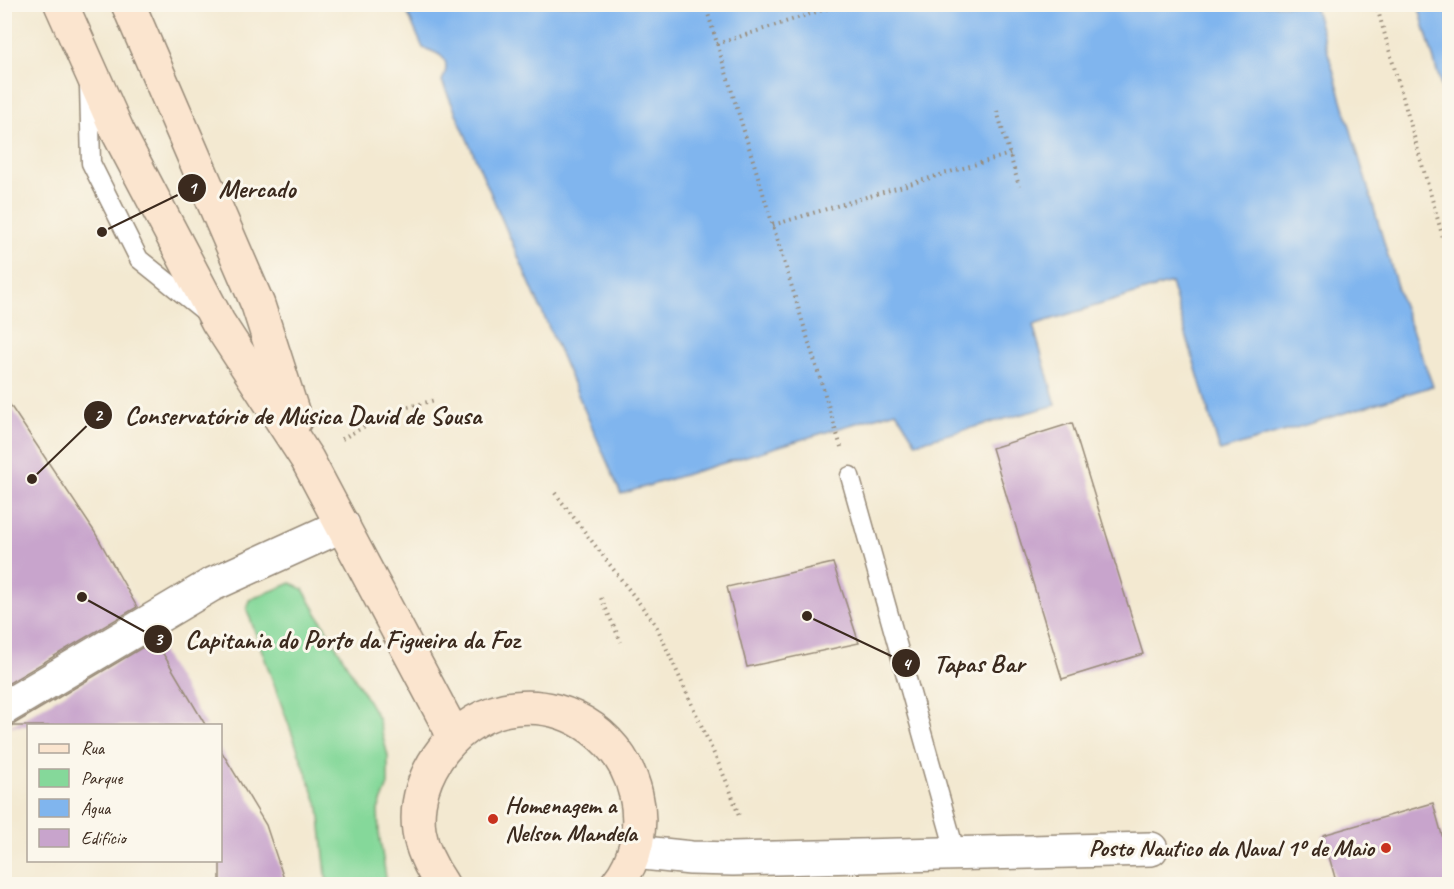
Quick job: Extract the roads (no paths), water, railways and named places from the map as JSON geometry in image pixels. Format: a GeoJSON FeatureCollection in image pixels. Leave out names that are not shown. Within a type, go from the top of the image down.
{"type":"FeatureCollection","features":[{"type":"Feature","properties":{"kind":"main road"},"geometry":{"type":"LineString","coordinates":[[61,4],[118,132],[218,322],[307,459],[454,736]]}},
{"type":"Feature","properties":{"kind":"main road"},"geometry":{"type":"LineString","coordinates":[[128,4],[258,305],[307,459]]}},
{"type":"Feature","properties":{"kind":"main road"},"geometry":{"type":"LineString","coordinates":[[442,885],[428,863],[419,830],[420,796],[433,763],[454,736],[482,718],[515,708],[553,710],[588,724],[614,747],[632,776],[640,810],[637,844],[624,876],[617,885]]}},
{"type":"Feature","properties":{"kind":"street"},"geometry":{"type":"LineString","coordinates":[[4,708],[211,585],[343,525]]}},
{"type":"Feature","properties":{"kind":"street"},"geometry":{"type":"LineString","coordinates":[[634,852],[691,858],[743,858],[1151,849]]}},
{"type":"Feature","properties":{"kind":"lane"},"geometry":{"type":"LineString","coordinates":[[850,476],[956,854]]}},
{"type":"Feature","properties":{"kind":"water"},"geometry":{"type":"Polygon","coordinates":[[[404,5],[1314,5],[1401,300],[1433,386],[1220,451],[1171,283],[1033,325],[1056,405],[916,443],[896,411],[621,494],[442,81],[446,63],[436,53],[423,48],[404,5]]]}},
{"type":"Feature","properties":{"kind":"water"},"geometry":{"type":"Polygon","coordinates":[[[1418,5],[1449,5],[1449,113],[1418,5]]]}},
{"type":"Feature","properties":{"kind":"place","name":"Mercado"},"geometry":{"type":"Point","coordinates":[102,232]}},
{"type":"Feature","properties":{"kind":"place","name":"Conservatório de Música David de Sousa"},"geometry":{"type":"Point","coordinates":[32,479]}},
{"type":"Feature","properties":{"kind":"place","name":"Capitania do Porto da Figueira da Foz"},"geometry":{"type":"Point","coordinates":[82,597]}},
{"type":"Feature","properties":{"kind":"place","name":"Tapas Bar"},"geometry":{"type":"Point","coordinates":[807,616]}},
{"type":"Feature","properties":{"kind":"place","name":"Homenagem a Nelson Mandela"},"geometry":{"type":"Point","coordinates":[493,819]}},
{"type":"Feature","properties":{"kind":"place","name":"Posto Nautico da Naval 1º de Maio"},"geometry":{"type":"Point","coordinates":[1386,848]}}]}
